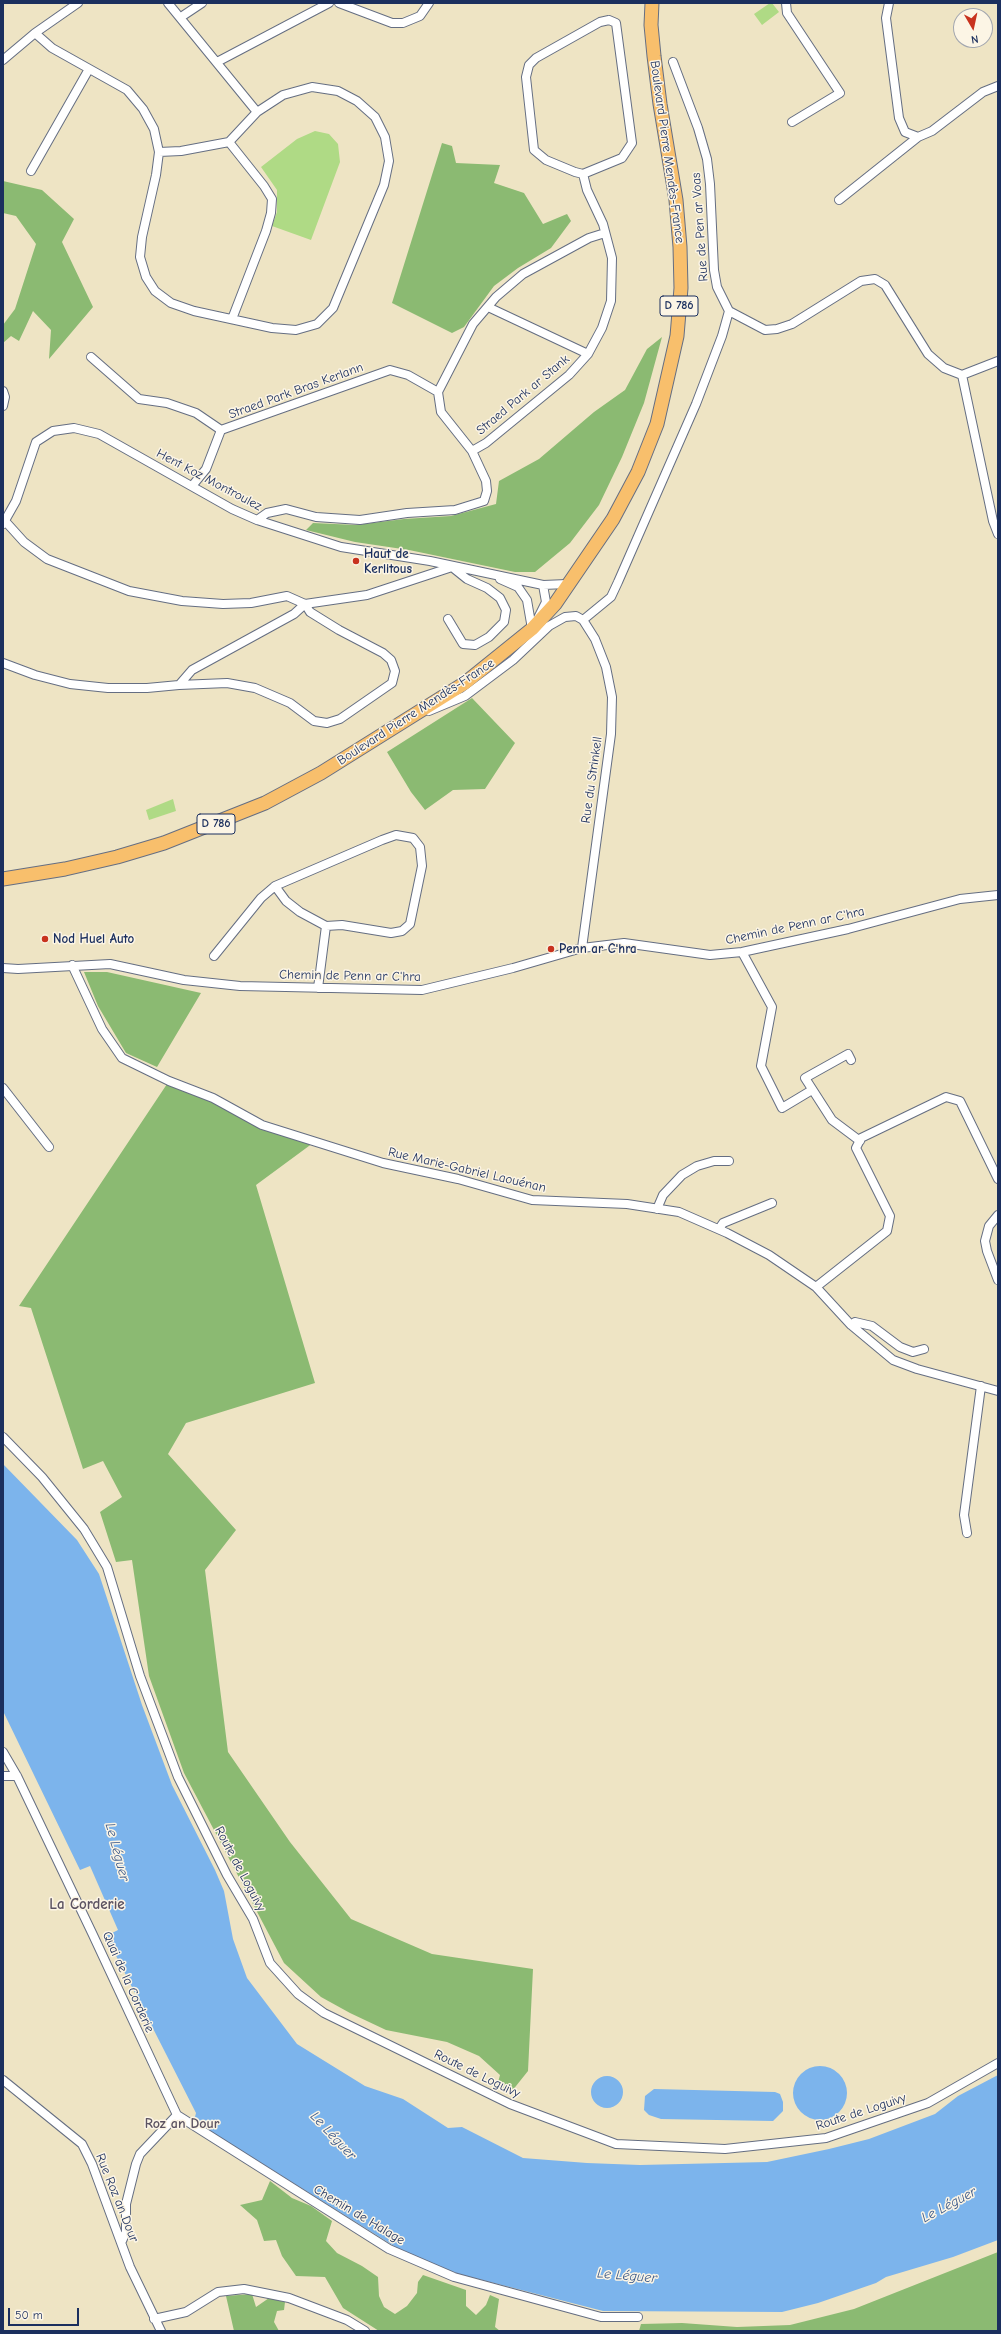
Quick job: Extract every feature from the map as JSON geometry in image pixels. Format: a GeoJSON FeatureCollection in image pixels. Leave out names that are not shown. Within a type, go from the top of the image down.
{"type":"FeatureCollection","features":[{"type":"Feature","properties":{"kind":"main road","name":"Boulevard Pierre Mendès-France"},"geometry":{"type":"LineString","coordinates":[[3,879],[65,869],[117,857],[206,828],[265,803],[321,773],[409,719],[473,677],[532,629],[555,604],[612,519],[638,472],[657,424],[677,336],[681,288],[680,247],[676,200],[660,104],[654,56],[651,25],[652,3]]}},
{"type":"Feature","properties":{"kind":"street"},"geometry":{"type":"LineString","coordinates":[[3,60],[36,33],[78,3]]}},
{"type":"Feature","properties":{"kind":"street"},"geometry":{"type":"LineString","coordinates":[[168,3],[257,112]]}},
{"type":"Feature","properties":{"kind":"street"},"geometry":{"type":"LineString","coordinates":[[181,18],[202,3]]}},
{"type":"Feature","properties":{"kind":"street"},"geometry":{"type":"LineString","coordinates":[[217,62],[330,3]]}},
{"type":"Feature","properties":{"kind":"street"},"geometry":{"type":"LineString","coordinates":[[339,3],[392,22],[404,23],[420,16],[429,3]]}},
{"type":"Feature","properties":{"kind":"street"},"geometry":{"type":"LineString","coordinates":[[786,3],[788,13],[840,93],[792,122]]}},
{"type":"Feature","properties":{"kind":"street"},"geometry":{"type":"LineString","coordinates":[[889,3],[886,18],[899,118],[905,132],[918,137]]}},
{"type":"Feature","properties":{"kind":"street"},"geometry":{"type":"LineString","coordinates":[[609,20],[616,23],[632,143],[622,158],[583,174],[546,160],[534,150],[526,77],[529,65],[536,58],[600,22],[609,20]]}},
{"type":"Feature","properties":{"kind":"street"},"geometry":{"type":"LineString","coordinates":[[36,33],[52,48],[127,90],[143,109],[154,129],[159,152],[156,175],[142,236],[140,257],[146,277],[155,291],[171,302],[194,311],[272,328],[296,330],[317,324],[333,308],[343,287],[381,192],[389,161],[385,137],[375,117],[357,101],[338,91],[312,87],[283,95],[257,112],[229,142],[188,150],[159,152]]}},
{"type":"Feature","properties":{"kind":"street","name":"Rue de Pen ar Voas"},"geometry":{"type":"LineString","coordinates":[[673,62],[698,128],[707,159],[710,184],[714,270],[717,286],[729,310]]}},
{"type":"Feature","properties":{"kind":"street"},"geometry":{"type":"LineString","coordinates":[[31,171],[89,69]]}},
{"type":"Feature","properties":{"kind":"street"},"geometry":{"type":"LineString","coordinates":[[839,200],[918,137],[932,130],[983,92],[998,86]]}},
{"type":"Feature","properties":{"kind":"street"},"geometry":{"type":"LineString","coordinates":[[229,142],[264,186],[272,199],[271,213],[266,231],[232,319]]}},
{"type":"Feature","properties":{"kind":"street","name":"Straed Park ar Stank"},"geometry":{"type":"LineString","coordinates":[[472,452],[486,443],[569,375],[588,354],[602,328],[610,301],[612,258],[603,224],[587,190],[583,174]]}},
{"type":"Feature","properties":{"kind":"street"},"geometry":{"type":"LineString","coordinates":[[257,520],[267,513],[286,509],[316,517],[360,520],[407,513],[455,510],[484,501],[487,491],[486,481],[472,452],[441,412],[438,392],[461,344],[473,324],[496,297],[523,274],[588,238],[605,233]]}},
{"type":"Feature","properties":{"kind":"street"},"geometry":{"type":"LineString","coordinates":[[409,719],[465,696],[513,660],[550,626],[565,617],[576,616],[583,620],[611,597],[696,404],[722,336],[729,310],[765,330],[777,329],[792,324],[861,281],[876,279],[885,285],[928,354],[944,368],[962,375],[998,361]]}},
{"type":"Feature","properties":{"kind":"street"},"geometry":{"type":"LineString","coordinates":[[488,307],[588,354]]}},
{"type":"Feature","properties":{"kind":"street"},"geometry":{"type":"LineString","coordinates":[[91,357],[139,399],[167,403],[196,414],[221,430]]}},
{"type":"Feature","properties":{"kind":"street","name":"Straed Park Bras Kerlann"},"geometry":{"type":"LineString","coordinates":[[192,486],[206,469],[221,430],[390,370],[408,375],[438,392]]}},
{"type":"Feature","properties":{"kind":"street"},"geometry":{"type":"LineString","coordinates":[[962,375],[992,514],[998,534]]}},
{"type":"Feature","properties":{"kind":"street"},"geometry":{"type":"LineString","coordinates":[[3,391],[5,397],[3,406]]}},
{"type":"Feature","properties":{"kind":"street","name":"Hent Koz Montroulez"},"geometry":{"type":"LineString","coordinates":[[4,523],[16,501],[36,442],[53,431],[74,428],[99,434],[232,509],[257,520],[340,547],[392,554],[543,585],[567,584]]}},
{"type":"Feature","properties":{"kind":"street"},"geometry":{"type":"LineString","coordinates":[[4,523],[24,542],[46,559],[129,591],[182,601],[223,604],[251,603],[287,596],[305,604],[367,595],[452,567],[467,579],[487,588],[500,598],[506,610],[504,622],[489,637],[475,645],[463,644],[448,619]]}},
{"type":"Feature","properties":{"kind":"street","name":"Hent Koz Montroulez"},"geometry":{"type":"LineString","coordinates":[[489,574],[518,587],[527,600],[532,629]]}},
{"type":"Feature","properties":{"kind":"street"},"geometry":{"type":"LineString","coordinates":[[532,629],[546,602],[543,585]]}},
{"type":"Feature","properties":{"kind":"street"},"geometry":{"type":"LineString","coordinates":[[3,663],[35,675],[70,684],[116,688],[147,688],[226,683],[255,688],[290,703],[314,721],[327,723],[340,719],[392,683],[395,671],[392,660],[383,653],[339,630],[310,612],[305,604]]}},
{"type":"Feature","properties":{"kind":"street"},"geometry":{"type":"LineString","coordinates":[[178,685],[192,670],[294,614],[305,604]]}},
{"type":"Feature","properties":{"kind":"street","name":"Rue du Strinkell"},"geometry":{"type":"LineString","coordinates":[[582,948],[611,734],[612,697],[606,667],[595,639],[583,620]]}},
{"type":"Feature","properties":{"kind":"street"},"geometry":{"type":"LineString","coordinates":[[214,956],[261,898],[275,886],[396,835],[413,838],[420,846],[422,866],[410,924],[402,931],[391,932],[342,925],[326,926],[300,912],[286,900],[275,886]]}},
{"type":"Feature","properties":{"kind":"street","name":"Chemin de Penn ar C'hra"},"geometry":{"type":"LineString","coordinates":[[3,968],[18,969],[110,964],[184,980],[240,986],[422,990],[513,968],[582,948],[624,943],[710,955],[742,952],[848,929],[960,899],[998,895]]}},
{"type":"Feature","properties":{"kind":"street"},"geometry":{"type":"LineString","coordinates":[[318,988],[326,926]]}},
{"type":"Feature","properties":{"kind":"street"},"geometry":{"type":"LineString","coordinates":[[742,952],[772,1007],[761,1066],[782,1108],[812,1090]]}},
{"type":"Feature","properties":{"kind":"street","name":"Rue Marie-Gabriel Laouénan"},"geometry":{"type":"LineString","coordinates":[[72,965],[102,1029],[122,1058],[169,1081],[213,1098],[262,1125],[384,1163],[458,1179],[532,1200],[627,1204],[679,1212],[719,1229],[769,1255],[816,1287],[851,1325],[894,1360],[916,1369],[998,1391]]}},
{"type":"Feature","properties":{"kind":"street"},"geometry":{"type":"LineString","coordinates":[[816,1287],[887,1231],[890,1216],[858,1144],[832,1120],[805,1078],[848,1054],[851,1060]]}},
{"type":"Feature","properties":{"kind":"street"},"geometry":{"type":"LineString","coordinates":[[3,1088],[49,1147]]}},
{"type":"Feature","properties":{"kind":"street"},"geometry":{"type":"LineString","coordinates":[[858,1144],[861,1138],[946,1097],[960,1101],[998,1179]]}},
{"type":"Feature","properties":{"kind":"street"},"geometry":{"type":"LineString","coordinates":[[657,1209],[663,1195],[682,1175],[714,1160],[729,1161]]}},
{"type":"Feature","properties":{"kind":"street"},"geometry":{"type":"LineString","coordinates":[[719,1229],[723,1223],[772,1203]]}},
{"type":"Feature","properties":{"kind":"street"},"geometry":{"type":"LineString","coordinates":[[998,1215],[989,1226],[985,1241],[987,1251],[998,1280]]}},
{"type":"Feature","properties":{"kind":"street"},"geometry":{"type":"LineString","coordinates":[[851,1325],[856,1322],[872,1326],[900,1347],[913,1352],[924,1349]]}},
{"type":"Feature","properties":{"kind":"street"},"geometry":{"type":"LineString","coordinates":[[966,1533],[965,1507],[981,1386]]}},
{"type":"Feature","properties":{"kind":"street","name":"Route de Loguivy"},"geometry":{"type":"LineString","coordinates":[[3,1437],[42,1477],[80,1524],[108,1567],[140,1676],[178,1777],[227,1875],[253,1919],[270,1963],[298,1994],[324,2014],[510,2104],[616,2144],[725,2149],[826,2138],[928,2103],[998,2063]]}},
{"type":"Feature","properties":{"kind":"street","name":"Quai de la Corderie"},"geometry":{"type":"LineString","coordinates":[[3,1752],[17,1776],[177,2115]]}},
{"type":"Feature","properties":{"kind":"street"},"geometry":{"type":"LineString","coordinates":[[3,1776],[17,1776]]}},
{"type":"Feature","properties":{"kind":"street","name":"Rue Roz an Dour"},"geometry":{"type":"LineString","coordinates":[[3,2080],[82,2144],[92,2164],[122,2240],[130,2267],[161,2331]]}},
{"type":"Feature","properties":{"kind":"street"},"geometry":{"type":"LineString","coordinates":[[122,2240],[126,2232],[126,2204],[140,2154],[177,2115]]}},
{"type":"Feature","properties":{"kind":"street","name":"Chemin de Halage"},"geometry":{"type":"LineString","coordinates":[[177,2115],[388,2249],[454,2277],[601,2317],[638,2317]]}},
{"type":"Feature","properties":{"kind":"street"},"geometry":{"type":"LineString","coordinates":[[154,2319],[186,2312],[218,2292],[244,2289],[290,2298],[347,2320],[365,2331]]}},
{"type":"Feature","properties":{"kind":"green space"},"geometry":{"type":"Polygon","coordinates":[[[772,3],[779,12],[762,25],[754,14],[772,3]]]}},
{"type":"Feature","properties":{"kind":"green space"},"geometry":{"type":"Polygon","coordinates":[[[315,131],[329,134],[338,144],[340,162],[311,240],[272,226],[277,212],[277,190],[261,167],[297,139],[315,131]]]}},
{"type":"Feature","properties":{"kind":"green space"},"geometry":{"type":"Polygon","coordinates":[[[442,143],[452,146],[456,163],[500,165],[494,183],[524,193],[543,224],[567,214],[571,221],[551,248],[518,268],[494,286],[464,327],[452,333],[392,303],[442,143]]]}},
{"type":"Feature","properties":{"kind":"green space"},"geometry":{"type":"Polygon","coordinates":[[[3,181],[42,190],[74,219],[62,242],[93,307],[49,359],[51,330],[33,311],[19,341],[11,336],[3,343],[3,325],[15,309],[36,244],[16,216],[3,213],[3,181]]]}},
{"type":"Feature","properties":{"kind":"green space"},"geometry":{"type":"Polygon","coordinates":[[[662,337],[644,403],[622,457],[599,505],[570,543],[535,572],[515,572],[409,550],[355,542],[306,530],[313,523],[356,525],[404,519],[451,516],[496,504],[499,481],[539,459],[594,412],[625,390],[647,349],[662,337]]]}},
{"type":"Feature","properties":{"kind":"green space"},"geometry":{"type":"Polygon","coordinates":[[[472,698],[515,743],[485,789],[453,790],[425,810],[411,792],[387,752],[472,698]]]}},
{"type":"Feature","properties":{"kind":"green space"},"geometry":{"type":"Polygon","coordinates":[[[173,799],[176,811],[149,820],[146,810],[173,799]]]}},
{"type":"Feature","properties":{"kind":"green space"},"geometry":{"type":"Polygon","coordinates":[[[84,972],[107,972],[201,993],[157,1067],[126,1053],[98,1006],[84,972]]]}},
{"type":"Feature","properties":{"kind":"green space"},"geometry":{"type":"Polygon","coordinates":[[[169,1081],[313,1143],[256,1185],[315,1383],[186,1423],[168,1454],[236,1530],[205,1570],[228,1752],[290,1842],[351,1919],[432,1954],[533,1969],[528,2071],[512,2091],[497,2086],[500,2075],[479,2056],[447,2042],[386,2030],[350,2013],[321,1997],[284,1963],[184,1773],[149,1676],[132,1560],[116,1562],[100,1512],[122,1497],[103,1461],[83,1469],[31,1308],[19,1306],[169,1081]]]}},
{"type":"Feature","properties":{"kind":"green space"},"geometry":{"type":"Polygon","coordinates":[[[270,2181],[292,2198],[311,2206],[332,2221],[326,2241],[337,2253],[362,2266],[378,2277],[379,2296],[384,2307],[395,2314],[407,2306],[417,2293],[418,2282],[423,2275],[466,2290],[466,2306],[476,2315],[486,2305],[490,2295],[499,2299],[495,2327],[500,2331],[379,2331],[343,2308],[325,2277],[296,2276],[282,2256],[276,2240],[264,2241],[257,2220],[240,2205],[262,2200],[270,2181]]]}},
{"type":"Feature","properties":{"kind":"green space"},"geometry":{"type":"Polygon","coordinates":[[[998,2252],[998,2331],[639,2331],[641,2324],[682,2323],[737,2327],[790,2325],[854,2309],[998,2252]]]}},
{"type":"Feature","properties":{"kind":"green space"},"geometry":{"type":"Polygon","coordinates":[[[252,2294],[256,2307],[269,2298],[285,2302],[284,2310],[277,2311],[274,2322],[279,2331],[234,2331],[226,2296],[252,2294]]]}},
{"type":"Feature","properties":{"kind":"water","name":"Le Léguer"},"geometry":{"type":"Polygon","coordinates":[[[3,1464],[77,1540],[99,1574],[142,1705],[172,1785],[224,1891],[233,1939],[247,1978],[297,2044],[365,2086],[403,2099],[448,2128],[462,2127],[523,2158],[587,2163],[640,2165],[767,2162],[829,2149],[869,2139],[935,2114],[958,2096],[998,2075],[998,2240],[953,2257],[886,2277],[876,2283],[818,2303],[782,2312],[603,2311],[459,2274],[410,2256],[194,2121],[196,2113],[106,1936],[118,1930],[90,1866],[80,1870],[3,1711],[3,1464]]]}},
{"type":"Feature","properties":{"kind":"water"},"geometry":{"type":"Polygon","coordinates":[[[820,2066],[830,2068],[839,2074],[845,2083],[847,2093],[845,2103],[839,2112],[830,2118],[820,2120],[810,2118],[801,2112],[795,2103],[793,2093],[795,2083],[801,2074],[810,2068],[820,2066]]]}},
{"type":"Feature","properties":{"kind":"water"},"geometry":{"type":"Polygon","coordinates":[[[604,2076],[610,2076],[620,2083],[623,2092],[622,2098],[616,2105],[610,2108],[604,2108],[594,2101],[591,2095],[591,2089],[598,2079],[604,2076]]]}},
{"type":"Feature","properties":{"kind":"water"},"geometry":{"type":"Polygon","coordinates":[[[654,2089],[775,2092],[780,2094],[783,2102],[783,2111],[773,2121],[661,2119],[649,2115],[644,2110],[645,2096],[654,2089]]]}},
{"type":"Feature","properties":{"kind":"place","name":"Haut de Kerlitous"},"geometry":{"type":"Point","coordinates":[356,561]}},
{"type":"Feature","properties":{"kind":"place","name":"Nod Huel Auto"},"geometry":{"type":"Point","coordinates":[45,939]}},
{"type":"Feature","properties":{"kind":"place","name":"Penn ar C'hra"},"geometry":{"type":"Point","coordinates":[551,949]}},
{"type":"Feature","properties":{"kind":"district","name":"La Corderie"},"geometry":{"type":"Point","coordinates":[87,1905]}},
{"type":"Feature","properties":{"kind":"district","name":"Roz an Dour"},"geometry":{"type":"Point","coordinates":[182,2124]}}]}
